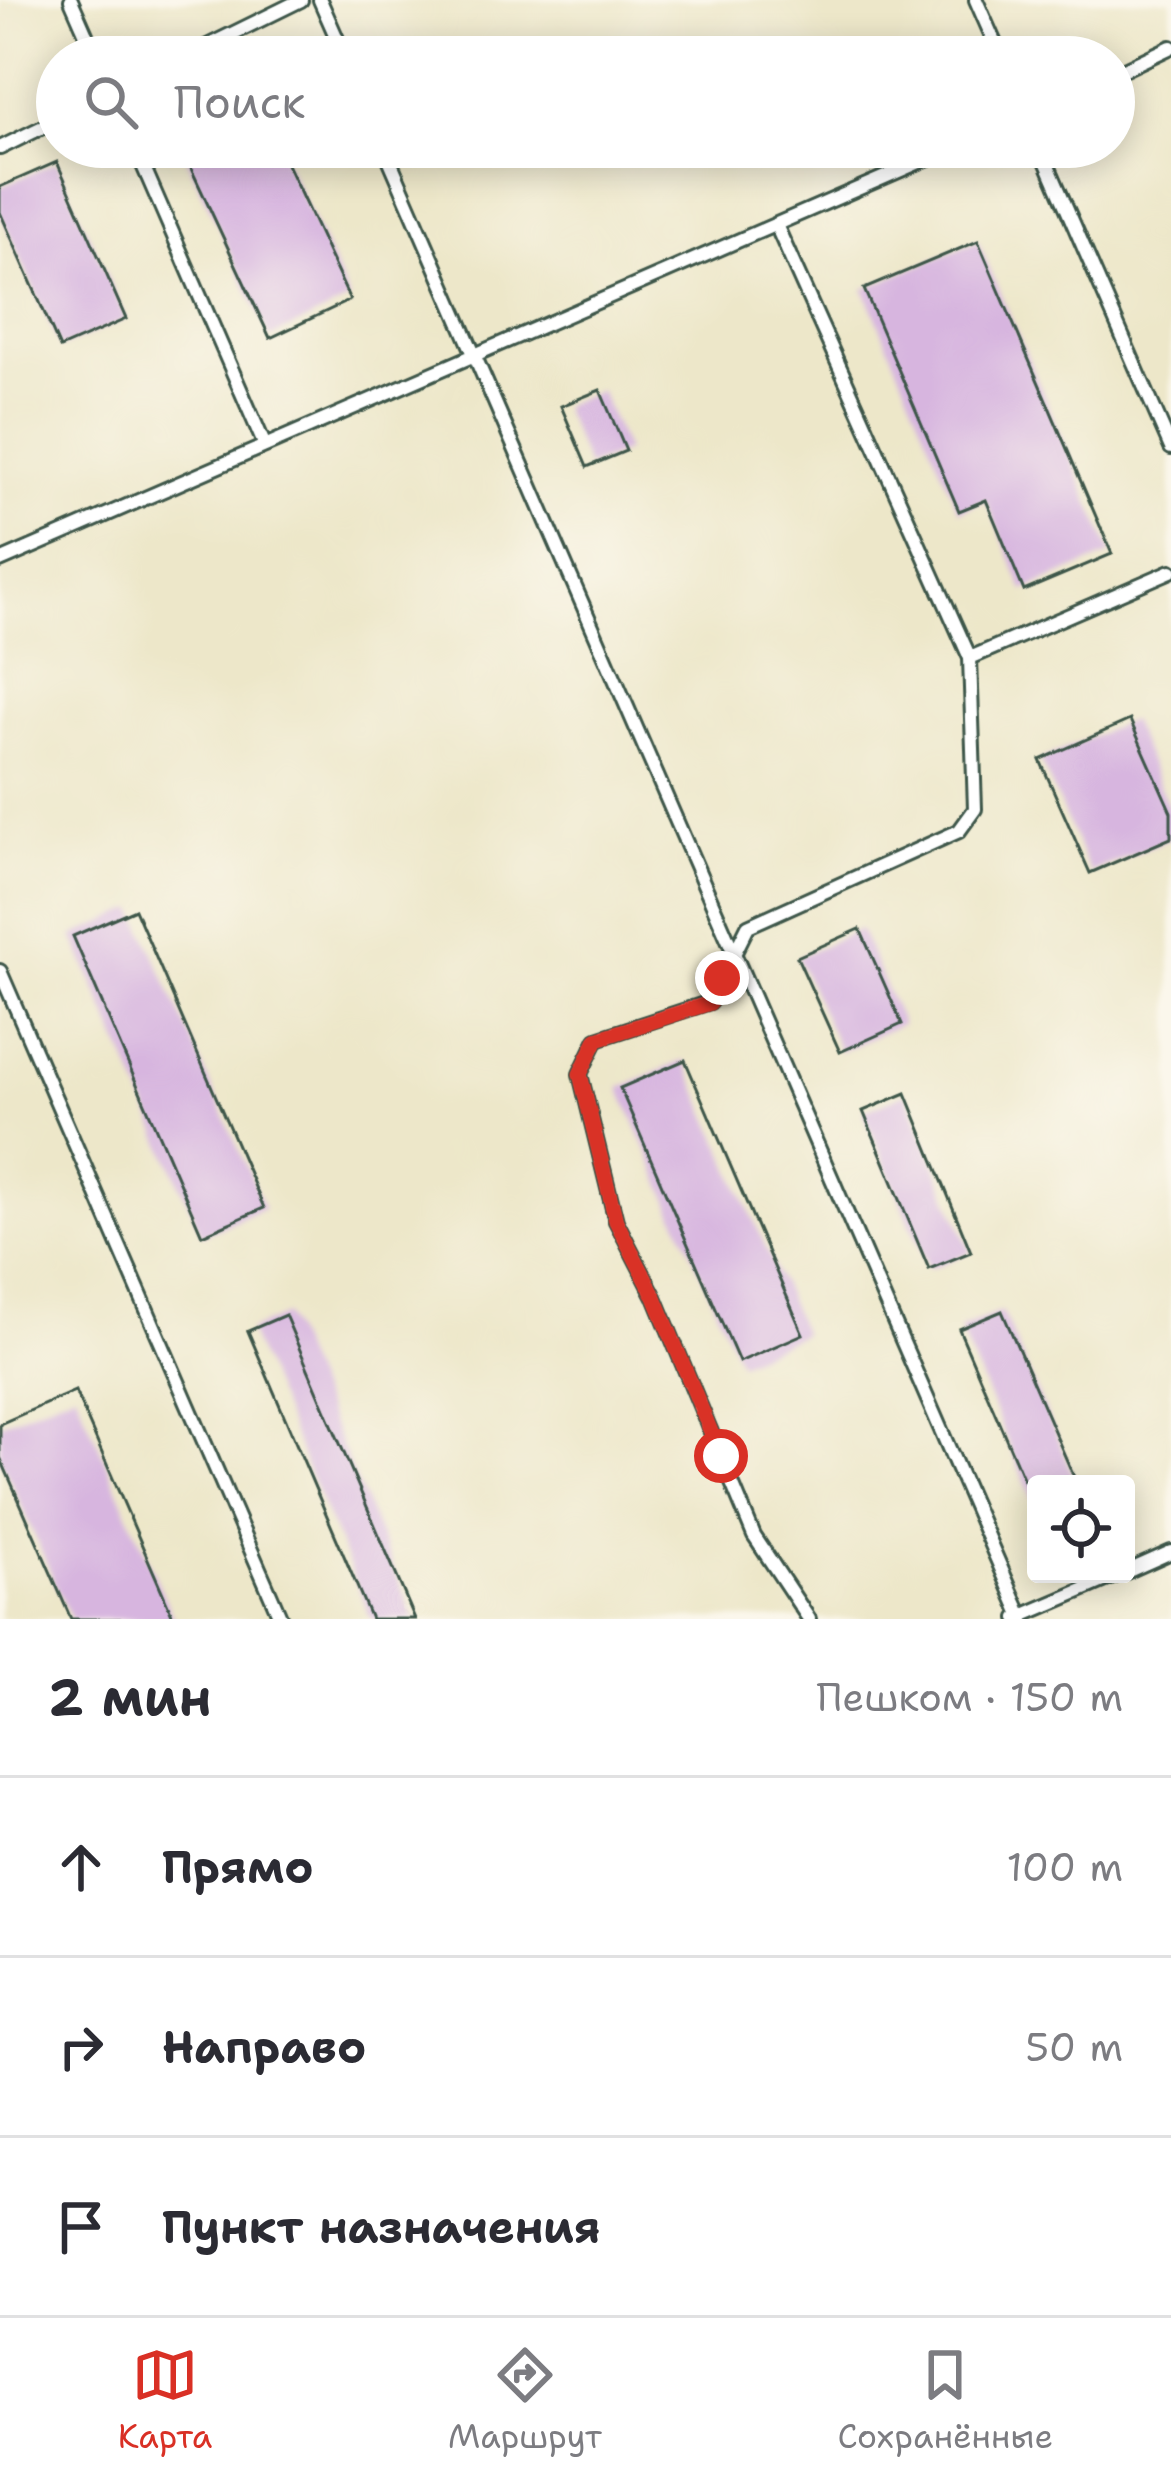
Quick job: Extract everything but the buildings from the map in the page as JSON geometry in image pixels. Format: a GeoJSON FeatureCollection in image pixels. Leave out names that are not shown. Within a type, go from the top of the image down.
{"type":"FeatureCollection","features":[{"type":"Feature","properties":{"kind":"lane"},"geometry":{"type":"LineString","coordinates":[[70,0],[86,36]]}},
{"type":"Feature","properties":{"kind":"lane"},"geometry":{"type":"LineString","coordinates":[[228,36],[301,0]]}},
{"type":"Feature","properties":{"kind":"lane"},"geometry":{"type":"LineString","coordinates":[[320,0],[336,36]]}},
{"type":"Feature","properties":{"kind":"lane"},"geometry":{"type":"LineString","coordinates":[[976,0],[992,36]]}},
{"type":"Feature","properties":{"kind":"lane"},"geometry":{"type":"LineString","coordinates":[[1135,64],[1171,46]]}},
{"type":"Feature","properties":{"kind":"lane"},"geometry":{"type":"LineString","coordinates":[[0,148],[36,130]]}},
{"type":"Feature","properties":{"kind":"lane"},"geometry":{"type":"LineString","coordinates":[[144,168],[265,446]]}},
{"type":"Feature","properties":{"kind":"lane"},"geometry":{"type":"LineString","coordinates":[[393,168],[1020,1618],[1100,1583]]}},
{"type":"Feature","properties":{"kind":"lane"},"geometry":{"type":"LineString","coordinates":[[0,561],[906,168]]}},
{"type":"Feature","properties":{"kind":"lane"},"geometry":{"type":"LineString","coordinates":[[1049,168],[1171,448]]}},
{"type":"Feature","properties":{"kind":"lane"},"geometry":{"type":"LineString","coordinates":[[776,225],[970,658],[975,809],[959,831],[748,926],[710,1003],[597,1039],[580,1074],[616,1221],[655,1297],[754,1536],[809,1619]]}},
{"type":"Feature","properties":{"kind":"lane"},"geometry":{"type":"LineString","coordinates":[[970,658],[1171,571]]}},
{"type":"Feature","properties":{"kind":"lane"},"geometry":{"type":"LineString","coordinates":[[0,971],[281,1619]]}},
{"type":"Feature","properties":{"kind":"lane"},"geometry":{"type":"LineString","coordinates":[[1135,1568],[1171,1552]]}},
{"type":"Feature","properties":{"kind":"route"},"geometry":{"type":"LineString","coordinates":[[721,1456],[655,1297],[616,1221],[580,1074],[597,1039],[710,1003],[722,978]]}}]}
